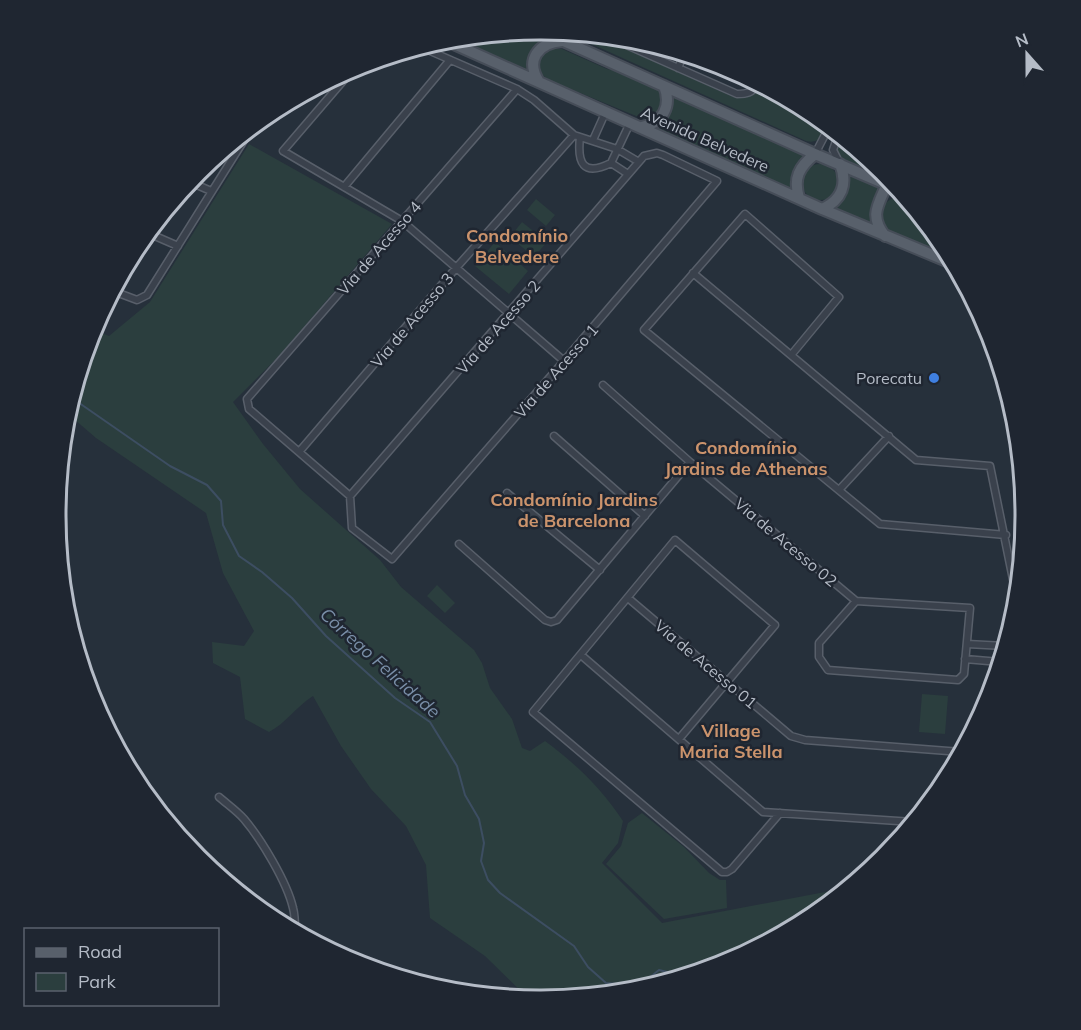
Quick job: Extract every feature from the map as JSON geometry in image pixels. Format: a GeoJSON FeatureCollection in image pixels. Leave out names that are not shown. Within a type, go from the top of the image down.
{"type":"FeatureCollection","features":[{"type":"Feature","properties":{"kind":"main road"},"geometry":{"type":"LineString","coordinates":[[539,82],[533,66],[534,58],[546,44],[560,41]]}},
{"type":"Feature","properties":{"kind":"main road","name":"Avenida Belvedere"},"geometry":{"type":"LineString","coordinates":[[563,41],[877,181]]}},
{"type":"Feature","properties":{"kind":"main road","name":"Avenida Belvedere"},"geometry":{"type":"LineString","coordinates":[[462,48],[885,236],[938,256]]}},
{"type":"Feature","properties":{"kind":"main road"},"geometry":{"type":"LineString","coordinates":[[642,127],[659,121],[665,113],[668,104],[664,87]]}},
{"type":"Feature","properties":{"kind":"main road"},"geometry":{"type":"LineString","coordinates":[[799,198],[796,178],[800,168],[816,154]]}},
{"type":"Feature","properties":{"kind":"main road"},"geometry":{"type":"LineString","coordinates":[[822,208],[830,205],[842,192],[844,174],[840,164]]}},
{"type":"Feature","properties":{"kind":"main road"},"geometry":{"type":"LineString","coordinates":[[885,236],[878,228],[876,207],[888,192]]}},
{"type":"Feature","properties":{"kind":"street"},"geometry":{"type":"LineString","coordinates":[[642,52],[737,94],[746,94],[753,91]]}},
{"type":"Feature","properties":{"kind":"street"},"geometry":{"type":"LineString","coordinates":[[435,53],[517,89],[534,100],[577,136],[617,149],[639,162]]}},
{"type":"Feature","properties":{"kind":"street"},"geometry":{"type":"LineString","coordinates":[[344,187],[450,60]]}},
{"type":"Feature","properties":{"kind":"street"},"geometry":{"type":"LineString","coordinates":[[678,68],[680,62]]}},
{"type":"Feature","properties":{"kind":"street"},"geometry":{"type":"LineString","coordinates":[[339,86],[283,151],[402,221],[564,361]]}},
{"type":"Feature","properties":{"kind":"street","name":"Via de Acesso 4"},"geometry":{"type":"LineString","coordinates":[[299,452],[249,409],[247,399],[517,89]]}},
{"type":"Feature","properties":{"kind":"street"},"geometry":{"type":"LineString","coordinates":[[593,140],[606,111]]}},
{"type":"Feature","properties":{"kind":"street"},"geometry":{"type":"LineString","coordinates":[[577,136],[580,161],[588,168],[598,170],[611,163],[630,122]]}},
{"type":"Feature","properties":{"kind":"street"},"geometry":{"type":"LineString","coordinates":[[816,154],[824,135]]}},
{"type":"Feature","properties":{"kind":"street","name":"Via de Acesso 3"},"geometry":{"type":"LineString","coordinates":[[299,452],[456,268],[577,136]]}},
{"type":"Feature","properties":{"kind":"street"},"geometry":{"type":"LineString","coordinates":[[835,144],[833,150],[840,164]]}},
{"type":"Feature","properties":{"kind":"street","name":"Via de Acesso 2"},"geometry":{"type":"LineString","coordinates":[[350,496],[644,156],[657,153],[663,155],[717,181]]}},
{"type":"Feature","properties":{"kind":"street"},"geometry":{"type":"LineString","coordinates":[[121,295],[131,300],[142,299],[147,295],[233,154]]}},
{"type":"Feature","properties":{"kind":"street"},"geometry":{"type":"LineString","coordinates":[[611,163],[628,174]]}},
{"type":"Feature","properties":{"kind":"street","name":"Via de Acesso 1"},"geometry":{"type":"LineString","coordinates":[[350,496],[352,528],[392,559],[717,181]]}},
{"type":"Feature","properties":{"kind":"street"},"geometry":{"type":"LineString","coordinates":[[199,186],[211,191]]}},
{"type":"Feature","properties":{"kind":"street"},"geometry":{"type":"LineString","coordinates":[[792,354],[839,297],[745,214],[644,330],[880,524],[1006,535]]}},
{"type":"Feature","properties":{"kind":"street"},"geometry":{"type":"LineString","coordinates":[[156,237],[178,246]]}},
{"type":"Feature","properties":{"kind":"street"},"geometry":{"type":"LineString","coordinates":[[693,273],[916,460],[990,466],[1012,568]]}},
{"type":"Feature","properties":{"kind":"street","name":"Via de Acesso 02"},"geometry":{"type":"LineString","coordinates":[[603,385],[690,462],[856,601]]}},
{"type":"Feature","properties":{"kind":"street"},"geometry":{"type":"LineString","coordinates":[[554,436],[645,516]]}},
{"type":"Feature","properties":{"kind":"street"},"geometry":{"type":"LineString","coordinates":[[839,490],[889,436]]}},
{"type":"Feature","properties":{"kind":"street"},"geometry":{"type":"LineString","coordinates":[[299,452],[350,496]]}},
{"type":"Feature","properties":{"kind":"street"},"geometry":{"type":"LineString","coordinates":[[459,544],[545,620],[551,622],[557,620],[690,462]]}},
{"type":"Feature","properties":{"kind":"street"},"geometry":{"type":"LineString","coordinates":[[507,493],[600,570]]}},
{"type":"Feature","properties":{"kind":"street"},"geometry":{"type":"LineString","coordinates":[[679,739],[775,625],[675,540],[533,711],[716,869],[727,872],[737,864],[780,813]]}},
{"type":"Feature","properties":{"kind":"street","name":"Via de Acesso 01"},"geometry":{"type":"LineString","coordinates":[[628,598],[791,736],[805,740],[951,751]]}},
{"type":"Feature","properties":{"kind":"street"},"geometry":{"type":"LineString","coordinates":[[856,601],[970,608],[964,674],[958,680],[828,670],[819,657],[819,643],[856,601]]}},
{"type":"Feature","properties":{"kind":"street"},"geometry":{"type":"LineString","coordinates":[[967,644],[997,646]]}},
{"type":"Feature","properties":{"kind":"street"},"geometry":{"type":"LineString","coordinates":[[581,655],[763,812],[903,821]]}},
{"type":"Feature","properties":{"kind":"street"},"geometry":{"type":"LineString","coordinates":[[965,659],[992,661]]}},
{"type":"Feature","properties":{"kind":"street"},"geometry":{"type":"LineString","coordinates":[[219,797],[242,817],[255,834],[286,889],[293,909],[294,920]]}},
{"type":"Feature","properties":{"kind":"green space"},"geometry":{"type":"Polygon","coordinates":[[[549,41],[529,62],[528,70],[474,46],[549,41]]]}},
{"type":"Feature","properties":{"kind":"green space"},"geometry":{"type":"Polygon","coordinates":[[[591,44],[626,49],[733,97],[741,98],[755,92],[804,120],[823,134],[817,140],[806,141],[591,44]]]}},
{"type":"Feature","properties":{"kind":"green space"},"geometry":{"type":"Polygon","coordinates":[[[552,49],[562,49],[607,69],[622,72],[658,89],[662,93],[664,102],[658,115],[650,119],[641,118],[549,80],[541,74],[538,65],[543,53],[552,49]]]}},
{"type":"Feature","properties":{"kind":"green space"},"geometry":{"type":"Polygon","coordinates":[[[672,94],[809,156],[793,190],[654,128],[669,114],[672,94]]]}},
{"type":"Feature","properties":{"kind":"green space"},"geometry":{"type":"Polygon","coordinates":[[[249,144],[392,224],[278,357],[233,402],[263,444],[300,489],[380,560],[401,587],[474,650],[482,663],[490,688],[512,719],[522,748],[530,751],[545,741],[578,768],[606,798],[623,821],[618,843],[602,863],[662,923],[829,891],[778,926],[750,941],[693,964],[633,980],[572,988],[518,989],[485,956],[430,918],[426,865],[406,826],[371,789],[341,746],[313,696],[269,732],[245,719],[240,677],[213,663],[212,642],[244,646],[254,631],[223,573],[206,513],[96,438],[75,420],[91,362],[102,333],[109,336],[150,302],[249,144]]]}},
{"type":"Feature","properties":{"kind":"green space"},"geometry":{"type":"Polygon","coordinates":[[[838,146],[866,170],[842,160],[838,146]]]}},
{"type":"Feature","properties":{"kind":"green space"},"geometry":{"type":"Polygon","coordinates":[[[820,164],[833,169],[838,182],[833,195],[820,200],[807,195],[802,182],[807,169],[820,164]]]}},
{"type":"Feature","properties":{"kind":"green space"},"geometry":{"type":"Polygon","coordinates":[[[848,173],[881,188],[871,212],[872,224],[833,207],[846,192],[848,173]]]}},
{"type":"Feature","properties":{"kind":"green space"},"geometry":{"type":"Polygon","coordinates":[[[894,198],[897,202],[935,251],[899,238],[885,227],[881,220],[881,211],[894,198]]]}},
{"type":"Feature","properties":{"kind":"green space"},"geometry":{"type":"Polygon","coordinates":[[[536,199],[555,215],[546,226],[527,210],[536,199]]]}},
{"type":"Feature","properties":{"kind":"green space"},"geometry":{"type":"Polygon","coordinates":[[[522,222],[547,242],[534,257],[510,237],[522,222]]]}},
{"type":"Feature","properties":{"kind":"green space"},"geometry":{"type":"Polygon","coordinates":[[[495,242],[528,271],[509,294],[475,266],[495,242]]]}},
{"type":"Feature","properties":{"kind":"green space"},"geometry":{"type":"Polygon","coordinates":[[[437,585],[455,603],[445,613],[427,596],[437,585]]]}},
{"type":"Feature","properties":{"kind":"green space"},"geometry":{"type":"Polygon","coordinates":[[[922,694],[948,696],[945,734],[919,732],[922,694]]]}},
{"type":"Feature","properties":{"kind":"green space"},"geometry":{"type":"Polygon","coordinates":[[[642,813],[684,847],[709,873],[720,880],[726,880],[727,908],[664,919],[606,864],[621,846],[628,823],[642,813]]]}},
{"type":"Feature","properties":{"kind":"waterway","name":"Córrego Felicidade"},"geometry":{"type":"LineString","coordinates":[[79,403],[170,466],[207,485],[221,501],[223,525],[239,556],[292,598],[326,636],[395,698],[430,722],[457,766],[465,795],[479,819],[484,843],[481,861],[488,880],[500,893],[574,946],[588,967],[606,983],[611,983]]}},
{"type":"Feature","properties":{"kind":"waterway","name":"Córrego Felicidade"},"geometry":{"type":"LineString","coordinates":[[652,976],[659,970],[667,972]]}},
{"type":"Feature","properties":{"kind":"place","name":"Porecatu"},"geometry":{"type":"Point","coordinates":[934,378]}},
{"type":"Feature","properties":{"kind":"district","name":"Condomínio Belvedere"},"geometry":{"type":"Point","coordinates":[517,246]}},
{"type":"Feature","properties":{"kind":"district","name":"Condomínio Jardins de Athenas"},"geometry":{"type":"Point","coordinates":[746,458]}},
{"type":"Feature","properties":{"kind":"district","name":"Condomínio Jardins de Barcelona"},"geometry":{"type":"Point","coordinates":[574,510]}},
{"type":"Feature","properties":{"kind":"district","name":"Village Maria Stella"},"geometry":{"type":"Point","coordinates":[731,741]}}]}
